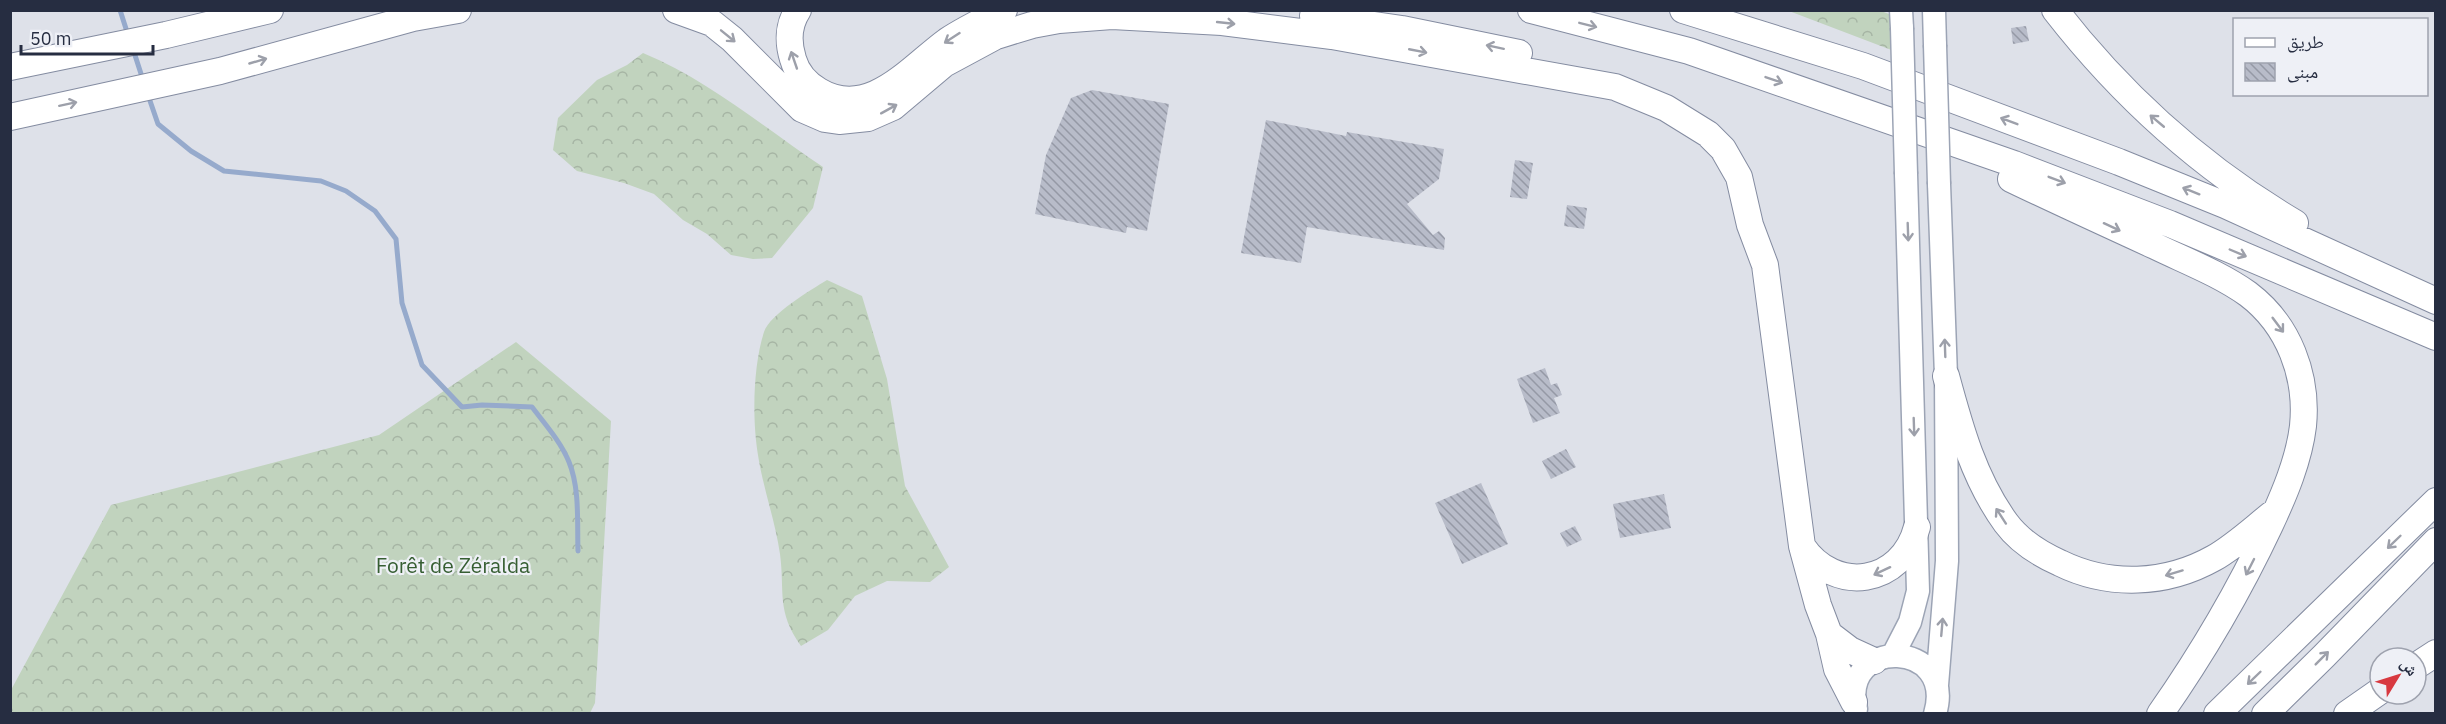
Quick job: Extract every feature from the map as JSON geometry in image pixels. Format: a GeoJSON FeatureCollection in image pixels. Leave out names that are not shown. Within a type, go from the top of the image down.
{"type":"FeatureCollection","features":[{"type":"Feature","properties":{"kind":"highway"},"geometry":{"type":"LineString","coordinates":[[10,67],[166,35],[270,10]]}},
{"type":"Feature","properties":{"kind":"highway"},"geometry":{"type":"LineString","coordinates":[[10,117],[220,71],[412,18],[458,10]]}},
{"type":"Feature","properties":{"kind":"highway"},"geometry":{"type":"LineString","coordinates":[[676,10],[712,23],[751,56],[784,93],[802,109],[819,117],[839,121],[868,118],[893,107],[944,64],[996,36],[1032,25],[1059,20],[1112,16],[1211,21],[1332,36],[1615,87],[1666,108],[1708,134],[1724,149],[1739,177],[1754,240],[1765,265]]}},
{"type":"Feature","properties":{"kind":"highway"},"geometry":{"type":"LineString","coordinates":[[798,10],[792,22],[789,41],[793,59],[801,75],[823,93],[832,97],[855,98],[889,88],[954,36],[1004,10]]}},
{"type":"Feature","properties":{"kind":"highway"},"geometry":{"type":"LineString","coordinates":[[1263,10],[1350,21],[1453,38],[1618,73],[1660,87],[1717,120],[1740,146],[1749,167],[1766,230],[1765,265],[1802,546],[1818,605],[1829,634],[1837,669],[1856,708]]}},
{"type":"Feature","properties":{"kind":"highway"},"geometry":{"type":"LineString","coordinates":[[1531,10],[1689,51],[1950,141],[2170,224],[2436,337]]}},
{"type":"Feature","properties":{"kind":"highway"},"geometry":{"type":"LineString","coordinates":[[1683,10],[1863,66],[2119,162],[2225,205],[2436,300]]}},
{"type":"Feature","properties":{"kind":"highway"},"geometry":{"type":"LineString","coordinates":[[2055,10],[2085,49],[2150,116],[2202,159],[2293,221],[2436,300]]}},
{"type":"Feature","properties":{"kind":"highway"},"geometry":{"type":"LineString","coordinates":[[1950,141],[1987,168],[2211,272],[2248,294],[2281,328],[2295,358],[2302,380],[2303,428],[2290,475],[2277,510],[2235,596],[2160,714]]}},
{"type":"Feature","properties":{"kind":"highway"},"geometry":{"type":"LineString","coordinates":[[1946,376],[1967,450],[1987,492],[2007,525],[2024,542],[2043,555],[2076,571],[2110,580],[2144,580],[2175,573],[2212,558],[2277,510]]}},
{"type":"Feature","properties":{"kind":"highway"},"geometry":{"type":"LineString","coordinates":[[2217,714],[2436,501]]}},
{"type":"Feature","properties":{"kind":"highway"},"geometry":{"type":"LineString","coordinates":[[1802,546],[1808,555],[1825,569],[1845,577],[1866,577],[1887,570],[1903,556],[1914,538],[1917,527]]}},
{"type":"Feature","properties":{"kind":"highway"},"geometry":{"type":"LineString","coordinates":[[2265,714],[2325,656],[2436,541]]}},
{"type":"Feature","properties":{"kind":"highway"},"geometry":{"type":"LineString","coordinates":[[1829,634],[1850,650],[1883,658]]}},
{"type":"Feature","properties":{"kind":"highway"},"geometry":{"type":"LineString","coordinates":[[2348,714],[2368,700]]}},
{"type":"Feature","properties":{"kind":"main road"},"geometry":{"type":"LineString","coordinates":[[1934,10],[1946,376],[1947,561],[1935,714]]}},
{"type":"Feature","properties":{"kind":"main road"},"geometry":{"type":"LineString","coordinates":[[1883,658],[1910,622],[1916,599],[1917,527],[1901,20]]}},
{"type":"Feature","properties":{"kind":"main road"},"geometry":{"type":"LineString","coordinates":[[1856,708],[1856,682],[1866,666],[1883,658],[1904,655],[1924,666],[1937,685]]}},
{"type":"Feature","properties":{"kind":"green space"},"geometry":{"type":"Polygon","coordinates":[[[1789,11],[1881,11],[1889,14],[1894,51],[1789,11]]]}},
{"type":"Feature","properties":{"kind":"green space"},"geometry":{"type":"Polygon","coordinates":[[[643,53],[668,64],[714,91],[823,167],[813,208],[772,258],[753,259],[731,255],[707,234],[683,220],[654,194],[624,183],[577,171],[553,150],[558,118],[597,80],[627,65],[643,53]]]}},
{"type":"Feature","properties":{"kind":"green space"},"geometry":{"type":"Polygon","coordinates":[[[827,280],[862,296],[887,379],[905,486],[949,567],[930,582],[887,581],[855,596],[828,630],[801,646],[793,634],[785,612],[780,554],[758,455],[754,409],[756,376],[760,346],[768,325],[792,303],[827,280]]]}},
{"type":"Feature","properties":{"kind":"green space","name":"Forêt de Zéralda"},"geometry":{"type":"Polygon","coordinates":[[[516,342],[611,421],[595,703],[590,713],[11,713],[11,690],[111,505],[379,435],[516,342]]]}},
{"type":"Feature","properties":{"kind":"building"},"geometry":{"type":"Polygon","coordinates":[[[2026,26],[2029,41],[2013,44],[2011,28],[2026,26]]]}},
{"type":"Feature","properties":{"kind":"building"},"geometry":{"type":"Polygon","coordinates":[[[1092,90],[1169,104],[1147,231],[1127,227],[1126,233],[1035,214],[1046,155],[1071,98],[1092,90]]]}},
{"type":"Feature","properties":{"kind":"building"},"geometry":{"type":"Polygon","coordinates":[[[1266,120],[1346,136],[1347,132],[1444,149],[1439,179],[1407,204],[1433,235],[1439,231],[1445,238],[1444,250],[1307,227],[1301,263],[1241,253],[1266,120]]]}},
{"type":"Feature","properties":{"kind":"building"},"geometry":{"type":"Polygon","coordinates":[[[1515,160],[1533,163],[1527,199],[1510,197],[1515,160]]]}},
{"type":"Feature","properties":{"kind":"building"},"geometry":{"type":"Polygon","coordinates":[[[1567,205],[1587,208],[1584,229],[1564,226],[1567,205]]]}},
{"type":"Feature","properties":{"kind":"building"},"geometry":{"type":"Polygon","coordinates":[[[1545,368],[1551,385],[1557,383],[1562,395],[1554,398],[1560,413],[1533,423],[1517,379],[1545,368]]]}},
{"type":"Feature","properties":{"kind":"building"},"geometry":{"type":"Polygon","coordinates":[[[1566,449],[1576,467],[1551,479],[1542,461],[1566,449]]]}},
{"type":"Feature","properties":{"kind":"building"},"geometry":{"type":"Polygon","coordinates":[[[1481,483],[1508,544],[1462,564],[1435,503],[1481,483]]]}},
{"type":"Feature","properties":{"kind":"building"},"geometry":{"type":"Polygon","coordinates":[[[1664,494],[1671,528],[1620,538],[1613,504],[1664,494]]]}},
{"type":"Feature","properties":{"kind":"building"},"geometry":{"type":"Polygon","coordinates":[[[1575,526],[1582,540],[1567,547],[1560,533],[1575,526]]]}},
{"type":"Feature","properties":{"kind":"waterway"},"geometry":{"type":"LineString","coordinates":[[120,10],[128,35]]}},
{"type":"Feature","properties":{"kind":"waterway"},"geometry":{"type":"LineString","coordinates":[[133,49],[143,80]]}},
{"type":"Feature","properties":{"kind":"waterway"},"geometry":{"type":"LineString","coordinates":[[148,95],[158,124],[191,151],[224,171],[321,181],[346,191],[375,211],[396,239],[402,303],[422,365],[462,407],[482,405],[532,407],[562,447],[573,472],[575,483],[578,551]]}}]}
